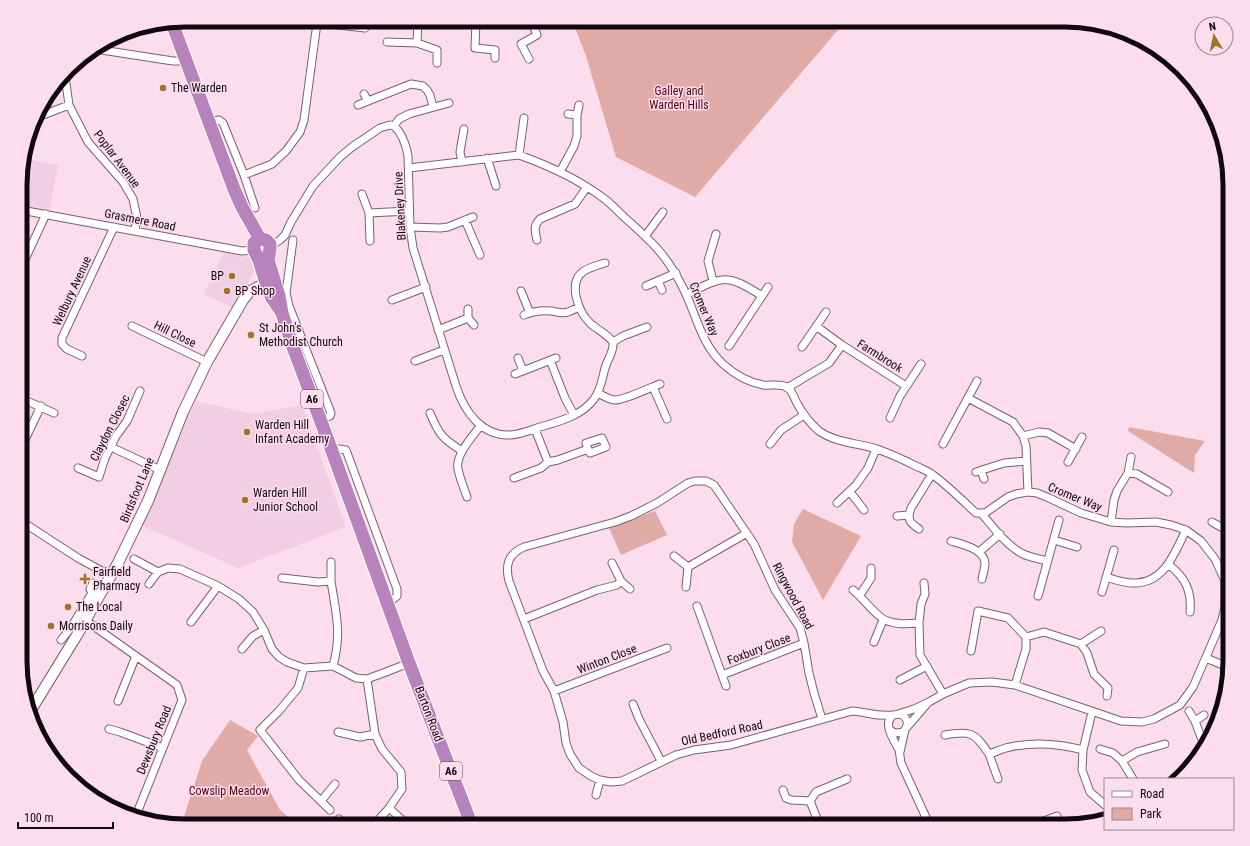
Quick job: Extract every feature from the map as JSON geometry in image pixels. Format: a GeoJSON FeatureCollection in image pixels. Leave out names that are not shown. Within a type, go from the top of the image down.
{"type":"FeatureCollection","features":[{"type":"Feature","properties":{"kind":"highway","name":"A6"},"geometry":{"type":"LineString","coordinates":[[174,27],[234,189],[262,248]]}},
{"type":"Feature","properties":{"kind":"highway","name":"Barton Road"},"geometry":{"type":"LineString","coordinates":[[262,248],[259,260],[266,283],[272,298],[282,313]]}},
{"type":"Feature","properties":{"kind":"highway","name":"Barton Road"},"geometry":{"type":"LineString","coordinates":[[262,248],[268,260],[293,347],[409,663],[469,819]]}},
{"type":"Feature","properties":{"kind":"street"},"geometry":{"type":"LineString","coordinates":[[244,175],[272,164],[286,151],[300,132],[304,120],[316,27]]}},
{"type":"Feature","properties":{"kind":"street"},"geometry":{"type":"LineString","coordinates":[[355,27],[365,28]]}},
{"type":"Feature","properties":{"kind":"street"},"geometry":{"type":"LineString","coordinates":[[417,43],[418,27]]}},
{"type":"Feature","properties":{"kind":"street"},"geometry":{"type":"LineString","coordinates":[[476,27],[475,48],[495,50],[495,58]]}},
{"type":"Feature","properties":{"kind":"street"},"geometry":{"type":"LineString","coordinates":[[529,58],[521,44],[537,35],[534,27]]}},
{"type":"Feature","properties":{"kind":"street"},"geometry":{"type":"LineString","coordinates":[[388,42],[417,43],[437,50],[437,64]]}},
{"type":"Feature","properties":{"kind":"street"},"geometry":{"type":"LineString","coordinates":[[104,49],[131,55],[173,61],[186,61]]}},
{"type":"Feature","properties":{"kind":"street","name":"Poplar Avenue"},"geometry":{"type":"LineString","coordinates":[[65,82],[69,105],[88,142],[123,182],[133,199],[137,218],[135,230]]}},
{"type":"Feature","properties":{"kind":"street"},"geometry":{"type":"LineString","coordinates":[[358,105],[402,87],[417,84],[423,86],[427,90],[433,107]]}},
{"type":"Feature","properties":{"kind":"street"},"geometry":{"type":"LineString","coordinates":[[364,94],[368,101]]}},
{"type":"Feature","properties":{"kind":"street"},"geometry":{"type":"LineString","coordinates":[[262,248],[275,244],[285,235],[291,222],[313,186],[340,156],[380,128],[385,126],[394,126],[403,117],[420,110],[449,103]]}},
{"type":"Feature","properties":{"kind":"street"},"geometry":{"type":"LineString","coordinates":[[43,115],[69,105]]}},
{"type":"Feature","properties":{"kind":"street"},"geometry":{"type":"LineString","coordinates":[[560,172],[574,146],[577,136],[577,115],[579,105]]}},
{"type":"Feature","properties":{"kind":"street"},"geometry":{"type":"LineString","coordinates":[[568,114],[577,115]]}},
{"type":"Feature","properties":{"kind":"street"},"geometry":{"type":"LineString","coordinates":[[519,155],[520,126],[524,118]]}},
{"type":"Feature","properties":{"kind":"street"},"geometry":{"type":"LineString","coordinates":[[209,122],[219,120],[224,124],[255,208]]}},
{"type":"Feature","properties":{"kind":"street","name":"Blakeney Drive"},"geometry":{"type":"LineString","coordinates":[[394,126],[402,136],[406,145],[409,168],[410,227],[413,248],[459,396],[469,412],[481,425],[497,434],[513,435],[553,423],[585,409],[598,393],[603,381],[613,342]]}},
{"type":"Feature","properties":{"kind":"street"},"geometry":{"type":"LineString","coordinates":[[462,162],[460,152],[464,129]]}},
{"type":"Feature","properties":{"kind":"street","name":"Cromer Way"},"geometry":{"type":"LineString","coordinates":[[409,168],[519,155],[560,172],[606,200],[646,235],[661,251],[676,273],[687,294],[703,338],[712,352],[722,363],[735,374],[746,380],[762,385],[782,386],[787,388]]}},
{"type":"Feature","properties":{"kind":"street"},"geometry":{"type":"LineString","coordinates":[[487,158],[496,186]]}},
{"type":"Feature","properties":{"kind":"street"},"geometry":{"type":"LineString","coordinates":[[537,240],[535,227],[540,218],[575,204],[587,188]]}},
{"type":"Feature","properties":{"kind":"street"},"geometry":{"type":"LineString","coordinates":[[362,194],[370,213],[370,241]]}},
{"type":"Feature","properties":{"kind":"street","name":"Grasmere Road"},"geometry":{"type":"LineString","coordinates":[[27,211],[242,251],[262,248]]}},
{"type":"Feature","properties":{"kind":"street"},"geometry":{"type":"LineString","coordinates":[[370,213],[409,212]]}},
{"type":"Feature","properties":{"kind":"street"},"geometry":{"type":"LineString","coordinates":[[646,235],[663,212]]}},
{"type":"Feature","properties":{"kind":"street"},"geometry":{"type":"LineString","coordinates":[[27,255],[46,214]]}},
{"type":"Feature","properties":{"kind":"street"},"geometry":{"type":"LineString","coordinates":[[650,215],[658,220]]}},
{"type":"Feature","properties":{"kind":"street"},"geometry":{"type":"LineString","coordinates":[[410,227],[448,227],[472,217]]}},
{"type":"Feature","properties":{"kind":"street"},"geometry":{"type":"LineString","coordinates":[[465,220],[480,255]]}},
{"type":"Feature","properties":{"kind":"street","name":"Welbury Avenue"},"geometry":{"type":"LineString","coordinates":[[82,356],[67,349],[62,344],[62,338],[114,227]]}},
{"type":"Feature","properties":{"kind":"street"},"geometry":{"type":"LineString","coordinates":[[713,281],[708,261],[716,234]]}},
{"type":"Feature","properties":{"kind":"street"},"geometry":{"type":"LineString","coordinates":[[293,240],[286,296],[331,413],[330,416],[320,420]]}},
{"type":"Feature","properties":{"kind":"street"},"geometry":{"type":"LineString","coordinates":[[282,256],[290,258]]}},
{"type":"Feature","properties":{"kind":"street"},"geometry":{"type":"LineString","coordinates":[[605,262],[596,270],[585,270],[579,276],[576,284],[576,293],[579,306],[585,316],[591,323],[609,336],[613,342],[623,336],[647,327]]}},
{"type":"Feature","properties":{"kind":"street","name":"Cromer Way"},"geometry":{"type":"LineString","coordinates":[[646,286],[676,273]]}},
{"type":"Feature","properties":{"kind":"street"},"geometry":{"type":"LineString","coordinates":[[687,294],[713,281],[724,279],[742,283],[762,296]]}},
{"type":"Feature","properties":{"kind":"street"},"geometry":{"type":"LineString","coordinates":[[658,281],[662,290]]}},
{"type":"Feature","properties":{"kind":"street","name":"Birdsfoot Lane"},"geometry":{"type":"LineString","coordinates":[[32,703],[73,632],[85,620],[96,594],[111,576],[148,501],[183,412],[207,362],[243,300],[250,291],[266,283]]}},
{"type":"Feature","properties":{"kind":"street"},"geometry":{"type":"LineString","coordinates":[[392,300],[426,287]]}},
{"type":"Feature","properties":{"kind":"street"},"geometry":{"type":"LineString","coordinates":[[729,346],[768,287]]}},
{"type":"Feature","properties":{"kind":"street"},"geometry":{"type":"LineString","coordinates":[[521,291],[527,314],[546,310],[562,313],[568,312],[579,306]]}},
{"type":"Feature","properties":{"kind":"street"},"geometry":{"type":"LineString","coordinates":[[468,309],[468,318],[474,325]]}},
{"type":"Feature","properties":{"kind":"street"},"geometry":{"type":"LineString","coordinates":[[802,347],[826,312]]}},
{"type":"Feature","properties":{"kind":"street"},"geometry":{"type":"LineString","coordinates":[[438,330],[468,318]]}},
{"type":"Feature","properties":{"kind":"street","name":"Hill Close"},"geometry":{"type":"LineString","coordinates":[[132,326],[207,362]]}},
{"type":"Feature","properties":{"kind":"street","name":"Farmbrook"},"geometry":{"type":"LineString","coordinates":[[816,326],[842,345],[906,386]]}},
{"type":"Feature","properties":{"kind":"street"},"geometry":{"type":"LineString","coordinates":[[638,331],[642,339]]}},
{"type":"Feature","properties":{"kind":"street","name":"Farmbrook"},"geometry":{"type":"LineString","coordinates":[[787,388],[829,363],[842,345]]}},
{"type":"Feature","properties":{"kind":"street"},"geometry":{"type":"LineString","coordinates":[[415,361],[444,350]]}},
{"type":"Feature","properties":{"kind":"street"},"geometry":{"type":"LineString","coordinates":[[518,358],[523,371]]}},
{"type":"Feature","properties":{"kind":"street"},"geometry":{"type":"LineString","coordinates":[[515,374],[553,359],[565,398],[574,415]]}},
{"type":"Feature","properties":{"kind":"street","name":"Farmbrook"},"geometry":{"type":"LineString","coordinates":[[890,418],[900,396],[921,364]]}},
{"type":"Feature","properties":{"kind":"street"},"geometry":{"type":"LineString","coordinates":[[943,444],[977,381]]}},
{"type":"Feature","properties":{"kind":"street"},"geometry":{"type":"LineString","coordinates":[[598,393],[615,400],[657,385],[667,419]]}},
{"type":"Feature","properties":{"kind":"street"},"geometry":{"type":"LineString","coordinates":[[787,388],[791,391],[804,416],[819,431],[837,440],[876,449],[932,474],[976,513],[982,514],[1006,542],[1019,552],[1048,561]]}},
{"type":"Feature","properties":{"kind":"street","name":"Claydon Closec"},"geometry":{"type":"LineString","coordinates":[[78,468],[99,477],[105,458],[116,436],[127,421],[140,391]]}},
{"type":"Feature","properties":{"kind":"street"},"geometry":{"type":"LineString","coordinates":[[968,398],[1013,422],[1023,436],[1026,446],[1028,492]]}},
{"type":"Feature","properties":{"kind":"street"},"geometry":{"type":"LineString","coordinates":[[28,401],[54,413]]}},
{"type":"Feature","properties":{"kind":"street"},"geometry":{"type":"LineString","coordinates":[[27,435],[41,406]]}},
{"type":"Feature","properties":{"kind":"street"},"geometry":{"type":"LineString","coordinates":[[430,413],[442,437],[462,451]]}},
{"type":"Feature","properties":{"kind":"street"},"geometry":{"type":"LineString","coordinates":[[770,444],[781,430],[804,416]]}},
{"type":"Feature","properties":{"kind":"street"},"geometry":{"type":"LineString","coordinates":[[467,497],[457,461],[462,451],[481,425]]}},
{"type":"Feature","properties":{"kind":"street"},"geometry":{"type":"LineString","coordinates":[[535,429],[548,462]]}},
{"type":"Feature","properties":{"kind":"street"},"geometry":{"type":"LineString","coordinates":[[1023,436],[1039,432],[1048,433],[1076,449]]}},
{"type":"Feature","properties":{"kind":"street"},"geometry":{"type":"LineString","coordinates":[[1068,462],[1082,437]]}},
{"type":"Feature","properties":{"kind":"street"},"geometry":{"type":"LineString","coordinates":[[111,447],[160,470]]}},
{"type":"Feature","properties":{"kind":"street"},"geometry":{"type":"LineString","coordinates":[[514,478],[541,468],[548,462],[558,460],[588,448]]}},
{"type":"Feature","properties":{"kind":"street"},"geometry":{"type":"LineString","coordinates":[[332,451],[338,449],[346,450],[397,589],[397,596],[387,602]]}},
{"type":"Feature","properties":{"kind":"street"},"geometry":{"type":"LineString","coordinates":[[837,503],[850,492],[868,468],[876,449]]}},
{"type":"Feature","properties":{"kind":"street"},"geometry":{"type":"LineString","coordinates":[[1112,522],[1116,496],[1128,473],[1131,457]]}},
{"type":"Feature","properties":{"kind":"street"},"geometry":{"type":"LineString","coordinates":[[984,479],[978,471],[1004,463],[1026,461]]}},
{"type":"Feature","properties":{"kind":"street"},"geometry":{"type":"LineString","coordinates":[[1128,473],[1136,474],[1168,492]]}},
{"type":"Feature","properties":{"kind":"street"},"geometry":{"type":"LineString","coordinates":[[919,529],[911,523],[909,516],[911,508],[932,474]]}},
{"type":"Feature","properties":{"kind":"street","name":"Ringwood Road"},"geometry":{"type":"LineString","coordinates":[[648,508],[695,480],[706,481],[714,485],[748,533],[775,590],[800,628],[810,680],[822,719]]}},
{"type":"Feature","properties":{"kind":"street"},"geometry":{"type":"LineString","coordinates":[[349,497],[361,492]]}},
{"type":"Feature","properties":{"kind":"street"},"geometry":{"type":"LineString","coordinates":[[850,492],[864,510]]}},
{"type":"Feature","properties":{"kind":"street","name":"Cromer Way"},"geometry":{"type":"LineString","coordinates":[[982,514],[1008,497],[1028,492],[1037,493],[1081,513],[1112,522],[1156,522],[1171,524],[1186,530],[1201,541],[1215,559],[1223,573]]}},
{"type":"Feature","properties":{"kind":"street","name":"Old Bedford Road"},"geometry":{"type":"LineString","coordinates":[[648,508],[614,522],[524,547],[512,555],[508,563],[507,572],[509,581],[543,671],[554,691],[563,722],[566,743],[570,754],[579,768],[600,780],[611,782],[622,780],[676,755],[694,750],[731,745],[852,711],[860,711],[876,716],[884,722],[900,752]]}},
{"type":"Feature","properties":{"kind":"street"},"geometry":{"type":"LineString","coordinates":[[897,516],[909,516]]}},
{"type":"Feature","properties":{"kind":"street"},"geometry":{"type":"LineString","coordinates":[[1038,596],[1059,520]]}},
{"type":"Feature","properties":{"kind":"street"},"geometry":{"type":"LineString","coordinates":[[1212,522],[1223,528]]}},
{"type":"Feature","properties":{"kind":"street"},"geometry":{"type":"LineString","coordinates":[[27,525],[78,558],[111,576]]}},
{"type":"Feature","properties":{"kind":"street"},"geometry":{"type":"LineString","coordinates":[[1106,577],[1125,583],[1136,583],[1148,581],[1159,575],[1169,565],[1186,530]]}},
{"type":"Feature","properties":{"kind":"street"},"geometry":{"type":"LineString","coordinates":[[688,566],[748,533]]}},
{"type":"Feature","properties":{"kind":"street"},"geometry":{"type":"LineString","coordinates":[[979,552],[1000,534]]}},
{"type":"Feature","properties":{"kind":"street"},"geometry":{"type":"LineString","coordinates":[[952,540],[979,552],[985,563],[982,579]]}},
{"type":"Feature","properties":{"kind":"street"},"geometry":{"type":"LineString","coordinates":[[1054,540],[1077,547]]}},
{"type":"Feature","properties":{"kind":"street"},"geometry":{"type":"LineString","coordinates":[[1102,592],[1114,550]]}},
{"type":"Feature","properties":{"kind":"street"},"geometry":{"type":"LineString","coordinates":[[674,556],[688,566]]}},
{"type":"Feature","properties":{"kind":"street"},"geometry":{"type":"LineString","coordinates":[[134,560],[158,572]]}},
{"type":"Feature","properties":{"kind":"street"},"geometry":{"type":"LineString","coordinates":[[331,562],[331,581],[338,624],[338,639],[333,666]]}},
{"type":"Feature","properties":{"kind":"street"},"geometry":{"type":"LineString","coordinates":[[612,563],[621,582],[630,589]]}},
{"type":"Feature","properties":{"kind":"street"},"geometry":{"type":"LineString","coordinates":[[1169,565],[1177,571],[1186,582],[1191,602],[1190,612]]}},
{"type":"Feature","properties":{"kind":"street"},"geometry":{"type":"LineString","coordinates":[[686,587],[688,566]]}},
{"type":"Feature","properties":{"kind":"street"},"geometry":{"type":"LineString","coordinates":[[149,584],[158,572],[168,568],[180,569],[218,586],[239,599],[253,612],[264,630],[272,649],[279,657],[287,662],[304,668],[333,666],[356,678],[367,678],[409,663]]}},
{"type":"Feature","properties":{"kind":"street"},"geometry":{"type":"LineString","coordinates":[[860,595],[872,578],[871,568]]}},
{"type":"Feature","properties":{"kind":"street"},"geometry":{"type":"LineString","coordinates":[[282,578],[318,582],[331,581]]}},
{"type":"Feature","properties":{"kind":"street"},"geometry":{"type":"LineString","coordinates":[[524,619],[597,590],[617,585],[621,582]]}},
{"type":"Feature","properties":{"kind":"street"},"geometry":{"type":"LineString","coordinates":[[60,640],[73,632],[96,594],[90,590],[93,583]]}},
{"type":"Feature","properties":{"kind":"street"},"geometry":{"type":"LineString","coordinates":[[924,583],[925,594],[921,604],[919,623],[920,655],[942,694]]}},
{"type":"Feature","properties":{"kind":"street"},"geometry":{"type":"LineString","coordinates":[[191,622],[218,586]]}},
{"type":"Feature","properties":{"kind":"street"},"geometry":{"type":"LineString","coordinates":[[853,590],[860,595],[883,620],[895,623],[919,623]]}},
{"type":"Feature","properties":{"kind":"street","name":"Foxbury Close"},"geometry":{"type":"LineString","coordinates":[[697,606],[726,686]]}},
{"type":"Feature","properties":{"kind":"street"},"geometry":{"type":"LineString","coordinates":[[971,651],[978,611],[1008,618],[1026,637],[1026,649],[1015,685]]}},
{"type":"Feature","properties":{"kind":"street","name":"Cromer Way"},"geometry":{"type":"LineString","coordinates":[[895,714],[914,709],[942,694],[969,683],[992,682],[1015,685],[1121,721],[1142,722],[1154,719],[1180,705],[1193,687],[1223,617]]}},
{"type":"Feature","properties":{"kind":"street","name":"Dewsbury Road"},"geometry":{"type":"LineString","coordinates":[[85,620],[177,685],[182,700],[137,812]]}},
{"type":"Feature","properties":{"kind":"street"},"geometry":{"type":"LineString","coordinates":[[874,642],[883,620]]}},
{"type":"Feature","properties":{"kind":"street"},"geometry":{"type":"LineString","coordinates":[[242,649],[253,636],[264,630]]}},
{"type":"Feature","properties":{"kind":"street"},"geometry":{"type":"LineString","coordinates":[[1081,644],[1100,631]]}},
{"type":"Feature","properties":{"kind":"street"},"geometry":{"type":"LineString","coordinates":[[1026,637],[1044,632],[1081,644],[1087,652],[1094,674],[1108,688],[1107,696]]}},
{"type":"Feature","properties":{"kind":"street","name":"Foxbury Close"},"geometry":{"type":"LineString","coordinates":[[722,675],[804,643]]}},
{"type":"Feature","properties":{"kind":"street","name":"Winton Close"},"geometry":{"type":"LineString","coordinates":[[554,691],[667,648]]}},
{"type":"Feature","properties":{"kind":"street"},"geometry":{"type":"LineString","coordinates":[[118,701],[136,656]]}},
{"type":"Feature","properties":{"kind":"street"},"geometry":{"type":"LineString","coordinates":[[1206,658],[1223,665]]}},
{"type":"Feature","properties":{"kind":"street"},"geometry":{"type":"LineString","coordinates":[[900,680],[927,666]]}},
{"type":"Feature","properties":{"kind":"street"},"geometry":{"type":"LineString","coordinates":[[304,668],[298,688],[260,730],[299,780],[330,810]]}},
{"type":"Feature","properties":{"kind":"street"},"geometry":{"type":"LineString","coordinates":[[367,678],[375,734],[382,750],[401,772],[402,789],[389,808],[379,819]]}},
{"type":"Feature","properties":{"kind":"street","name":"Cromer Way"},"geometry":{"type":"LineString","coordinates":[[906,728],[929,702]]}},
{"type":"Feature","properties":{"kind":"street"},"geometry":{"type":"LineString","coordinates":[[633,704],[639,719],[661,761]]}},
{"type":"Feature","properties":{"kind":"street"},"geometry":{"type":"LineString","coordinates":[[1189,711],[1195,721],[1202,740]]}},
{"type":"Feature","properties":{"kind":"street"},"geometry":{"type":"LineString","coordinates":[[1092,712],[1083,750],[1082,770],[1090,792],[1104,804]]}},
{"type":"Feature","properties":{"kind":"street"},"geometry":{"type":"LineString","coordinates":[[895,714],[906,718],[906,728],[903,732],[896,733],[889,729],[887,724],[889,719],[895,714]]}},
{"type":"Feature","properties":{"kind":"street","name":"Old Bedford Road"},"geometry":{"type":"LineString","coordinates":[[876,716],[895,714]]}},
{"type":"Feature","properties":{"kind":"street"},"geometry":{"type":"LineString","coordinates":[[1195,721],[1204,715]]}},
{"type":"Feature","properties":{"kind":"street","name":"Old Bedford Road"},"geometry":{"type":"LineString","coordinates":[[906,728],[900,752],[901,763],[927,819]]}},
{"type":"Feature","properties":{"kind":"street"},"geometry":{"type":"LineString","coordinates":[[109,729],[163,748]]}},
{"type":"Feature","properties":{"kind":"street"},"geometry":{"type":"LineString","coordinates":[[338,732],[360,737],[375,734]]}},
{"type":"Feature","properties":{"kind":"street"},"geometry":{"type":"LineString","coordinates":[[945,735],[960,732],[970,734],[979,740],[989,754],[998,779]]}},
{"type":"Feature","properties":{"kind":"street"},"geometry":{"type":"LineString","coordinates":[[989,754],[1010,747],[1029,744],[1067,746],[1083,750]]}},
{"type":"Feature","properties":{"kind":"street"},"geometry":{"type":"LineString","coordinates":[[1122,761],[1137,752],[1165,744]]}},
{"type":"Feature","properties":{"kind":"street"},"geometry":{"type":"LineString","coordinates":[[1100,750],[1113,753],[1122,761],[1132,778]]}},
{"type":"Feature","properties":{"kind":"street"},"geometry":{"type":"LineString","coordinates":[[810,801],[816,792],[847,779]]}},
{"type":"Feature","properties":{"kind":"street"},"geometry":{"type":"LineString","coordinates":[[596,795],[600,780]]}},
{"type":"Feature","properties":{"kind":"street"},"geometry":{"type":"LineString","coordinates":[[321,801],[335,784]]}},
{"type":"Feature","properties":{"kind":"street"},"geometry":{"type":"LineString","coordinates":[[783,790],[786,798],[791,800],[810,801]]}},
{"type":"Feature","properties":{"kind":"street"},"geometry":{"type":"LineString","coordinates":[[810,801],[817,819]]}},
{"type":"Feature","properties":{"kind":"street"},"geometry":{"type":"LineString","coordinates":[[389,808],[401,819]]}},
{"type":"Feature","properties":{"kind":"street"},"geometry":{"type":"LineString","coordinates":[[1053,819],[1058,816]]}},
{"type":"Feature","properties":{"kind":"shaded area"},"geometry":{"type":"Polygon","coordinates":[[[29,159],[58,165],[49,213],[27,209],[27,175],[29,159]]]}},
{"type":"Feature","properties":{"kind":"shaded area","name":"BP"},"geometry":{"type":"Polygon","coordinates":[[[224,252],[251,258],[255,270],[234,309],[204,294],[224,252]]]}},
{"type":"Feature","properties":{"kind":"shaded area","name":"Warden Hill Junior School"},"geometry":{"type":"Polygon","coordinates":[[[195,401],[253,414],[302,405],[346,527],[238,568],[143,526],[195,401]]]}},
{"type":"Feature","properties":{"kind":"green space","name":"Galley and Warden Hills"},"geometry":{"type":"Polygon","coordinates":[[[575,27],[842,27],[695,197],[616,157],[586,56],[575,27]]]}},
{"type":"Feature","properties":{"kind":"green space"},"geometry":{"type":"Polygon","coordinates":[[[1129,427],[1205,441],[1195,455],[1194,473],[1128,431],[1129,427]]]}},
{"type":"Feature","properties":{"kind":"green space"},"geometry":{"type":"Polygon","coordinates":[[[803,509],[861,536],[823,600],[792,542],[794,524],[803,509]]]}},
{"type":"Feature","properties":{"kind":"green space"},"geometry":{"type":"Polygon","coordinates":[[[655,511],[667,535],[621,555],[609,528],[655,511]]]}},
{"type":"Feature","properties":{"kind":"green space","name":"Cowslip Meadow"},"geometry":{"type":"Polygon","coordinates":[[[230,720],[258,736],[247,750],[280,810],[291,819],[183,819],[202,761],[230,720]]]}},
{"type":"Feature","properties":{"kind":"place","name":"The Warden"},"geometry":{"type":"Point","coordinates":[163,88]}},
{"type":"Feature","properties":{"kind":"place","name":"BP"},"geometry":{"type":"Point","coordinates":[232,276]}},
{"type":"Feature","properties":{"kind":"place","name":"BP Shop"},"geometry":{"type":"Point","coordinates":[227,291]}},
{"type":"Feature","properties":{"kind":"place","name":"St John's Methodist Church"},"geometry":{"type":"Point","coordinates":[251,335]}},
{"type":"Feature","properties":{"kind":"place","name":"Warden Hill Infant Academy"},"geometry":{"type":"Point","coordinates":[247,432]}},
{"type":"Feature","properties":{"kind":"place","name":"Warden Hill Junior School"},"geometry":{"type":"Point","coordinates":[245,500]}},
{"type":"Feature","properties":{"kind":"place","name":"Fairfield Pharmacy"},"geometry":{"type":"Point","coordinates":[85,579]}},
{"type":"Feature","properties":{"kind":"place","name":"The Local"},"geometry":{"type":"Point","coordinates":[68,607]}},
{"type":"Feature","properties":{"kind":"place","name":"Morrisons Daily"},"geometry":{"type":"Point","coordinates":[51,626]}}]}
